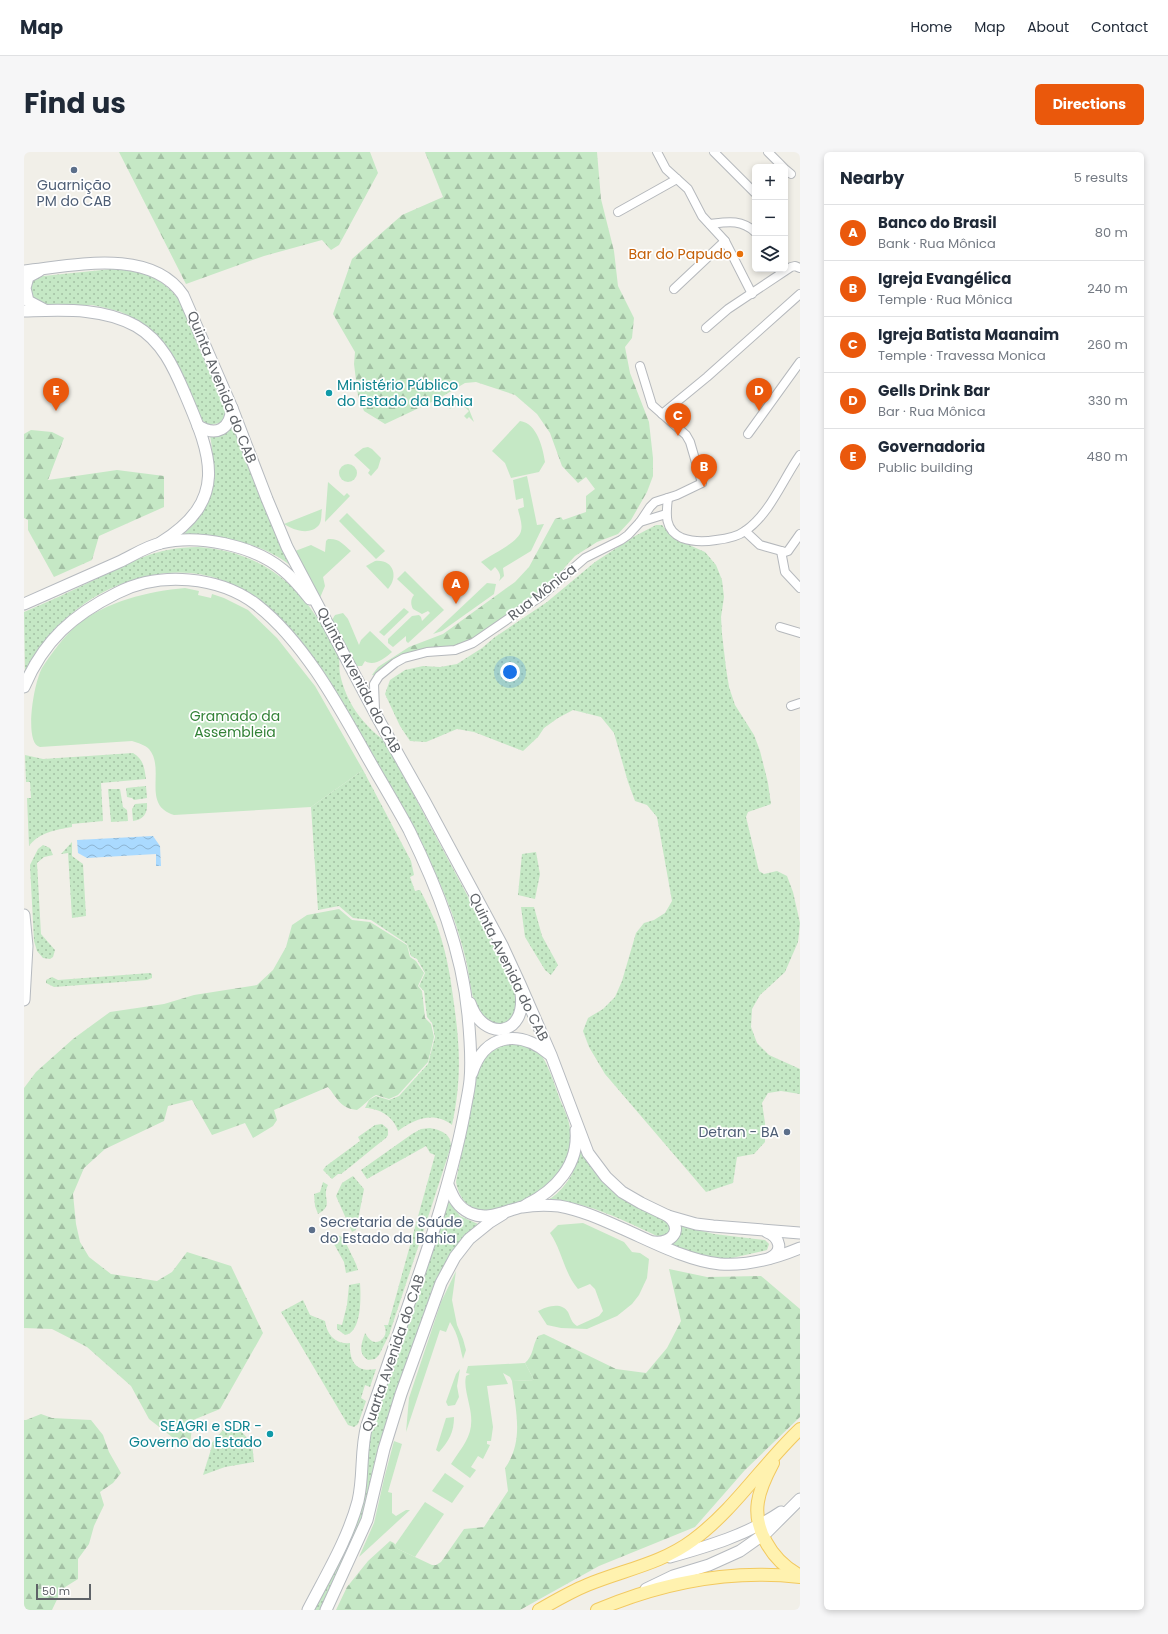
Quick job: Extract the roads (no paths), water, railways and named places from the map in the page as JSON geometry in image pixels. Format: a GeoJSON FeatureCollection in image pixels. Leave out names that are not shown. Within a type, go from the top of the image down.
{"type":"FeatureCollection","features":[{"type":"Feature","properties":{"kind":"main road","name":"Quinta Avenida do CAB"},"geometry":{"type":"LineString","coordinates":[[24,271],[107,263],[126,264],[160,274],[178,288],[191,310],[232,408],[287,547],[376,715],[426,802],[489,920],[520,984],[550,1055],[588,1153],[614,1185],[632,1198],[668,1216],[696,1224],[800,1234]]}},
{"type":"Feature","properties":{"kind":"main road"},"geometry":{"type":"LineString","coordinates":[[41,270],[28,277],[25,288],[28,301],[46,311]]}},
{"type":"Feature","properties":{"kind":"main road"},"geometry":{"type":"LineString","coordinates":[[24,311],[86,311],[110,316],[136,326],[146,332],[154,340],[169,361],[198,426],[208,461],[209,475],[205,493],[198,509],[185,525],[160,543],[24,604]]}},
{"type":"Feature","properties":{"kind":"main road"},"geometry":{"type":"LineString","coordinates":[[198,426],[212,431],[221,430],[228,424],[232,408]]}},
{"type":"Feature","properties":{"kind":"main road"},"geometry":{"type":"LineString","coordinates":[[160,543],[201,541],[227,544],[251,552],[283,570],[308,596],[324,616]]}},
{"type":"Feature","properties":{"kind":"main road","name":"Quinta Avenida do CAB"},"geometry":{"type":"LineString","coordinates":[[24,687],[31,670],[47,646],[81,613],[122,590],[143,583],[168,579],[182,579],[222,587],[238,593],[257,605],[286,632],[323,682],[408,829],[438,897],[457,953],[465,991],[468,1015],[470,1080],[458,1150],[448,1185]]}},
{"type":"Feature","properties":{"kind":"main road"},"geometry":{"type":"LineString","coordinates":[[24,915],[27,946],[24,1000]]}},
{"type":"Feature","properties":{"kind":"main road"},"geometry":{"type":"LineString","coordinates":[[465,991],[471,1008],[479,1020],[484,1025],[499,1030],[513,1025],[521,1012],[523,1004],[520,984]]}},
{"type":"Feature","properties":{"kind":"main road"},"geometry":{"type":"LineString","coordinates":[[470,1080],[475,1064],[486,1048],[494,1042],[517,1038],[527,1040],[536,1044],[550,1055]]}},
{"type":"Feature","properties":{"kind":"main road"},"geometry":{"type":"LineString","coordinates":[[448,1185],[455,1200],[462,1208],[470,1213],[485,1216],[503,1214],[522,1208],[538,1200],[551,1190],[567,1170],[574,1155],[576,1145],[575,1121]]}},
{"type":"Feature","properties":{"kind":"main road","name":"Quarta Avenida do CAB"},"geometry":{"type":"LineString","coordinates":[[308,1610],[347,1533],[353,1515],[361,1483],[364,1437],[367,1425],[420,1272],[448,1185]]}},
{"type":"Feature","properties":{"kind":"main road"},"geometry":{"type":"LineString","coordinates":[[522,1208],[558,1206],[579,1211],[688,1256],[719,1264],[735,1264],[767,1260],[800,1248]]}},
{"type":"Feature","properties":{"kind":"main road","name":"Quarta Avenida do CAB"},"geometry":{"type":"LineString","coordinates":[[326,1610],[367,1520],[384,1449],[401,1394],[441,1283],[455,1257],[469,1239],[490,1222],[503,1214]]}},
{"type":"Feature","properties":{"kind":"main road"},"geometry":{"type":"LineString","coordinates":[[653,1242],[665,1242],[674,1235],[675,1224],[668,1216]]}},
{"type":"Feature","properties":{"kind":"main road"},"geometry":{"type":"LineString","coordinates":[[764,1231],[774,1236],[779,1243],[778,1252],[775,1256],[767,1260]]}},
{"type":"Feature","properties":{"kind":"main road"},"geometry":{"type":"LineString","coordinates":[[658,1561],[692,1540],[709,1526],[780,1448],[800,1429]]}},
{"type":"Feature","properties":{"kind":"main road"},"geometry":{"type":"LineString","coordinates":[[780,1448],[766,1475],[756,1509],[760,1532],[772,1553],[783,1565],[800,1576]]}},
{"type":"Feature","properties":{"kind":"main road"},"geometry":{"type":"LineString","coordinates":[[597,1610],[629,1597],[673,1576],[709,1564],[740,1551],[760,1532],[799,1500]]}},
{"type":"Feature","properties":{"kind":"main road"},"geometry":{"type":"LineString","coordinates":[[539,1610],[565,1595],[588,1585],[658,1561],[760,1532]]}},
{"type":"Feature","properties":{"kind":"main road"},"geometry":{"type":"LineString","coordinates":[[629,1597],[693,1580],[721,1576],[775,1574],[800,1576]]}},
{"type":"Feature","properties":{"kind":"street"},"geometry":{"type":"LineString","coordinates":[[656,152],[666,169],[688,189],[697,209],[725,241],[752,294]]}},
{"type":"Feature","properties":{"kind":"street"},"geometry":{"type":"LineString","coordinates":[[714,152],[752,190]]}},
{"type":"Feature","properties":{"kind":"street"},"geometry":{"type":"LineString","coordinates":[[768,152],[780,164]]}},
{"type":"Feature","properties":{"kind":"street"},"geometry":{"type":"LineString","coordinates":[[618,212],[677,179]]}},
{"type":"Feature","properties":{"kind":"street"},"geometry":{"type":"LineString","coordinates":[[710,224],[733,222],[742,223],[752,230]]}},
{"type":"Feature","properties":{"kind":"street"},"geometry":{"type":"LineString","coordinates":[[674,289],[725,241]]}},
{"type":"Feature","properties":{"kind":"street"},"geometry":{"type":"LineString","coordinates":[[706,328],[728,309],[791,267],[795,266],[800,268]]}},
{"type":"Feature","properties":{"kind":"street"},"geometry":{"type":"LineString","coordinates":[[640,366],[652,405],[662,414],[707,377],[800,294]]}},
{"type":"Feature","properties":{"kind":"street"},"geometry":{"type":"LineString","coordinates":[[748,434],[800,362]]}},
{"type":"Feature","properties":{"kind":"street","name":"Rua Mônica"},"geometry":{"type":"LineString","coordinates":[[376,715],[374,684],[386,669],[404,658],[427,652],[455,650],[473,643],[540,597],[585,558],[621,540],[640,522],[655,502],[702,483],[690,442],[686,435],[662,414]]}},
{"type":"Feature","properties":{"kind":"street"},"geometry":{"type":"LineString","coordinates":[[668,498],[666,514],[669,526],[679,536],[692,541],[723,539],[739,535],[745,531],[769,505],[800,455]]}},
{"type":"Feature","properties":{"kind":"street"},"geometry":{"type":"LineString","coordinates":[[640,522],[666,514]]}},
{"type":"Feature","properties":{"kind":"street"},"geometry":{"type":"LineString","coordinates":[[745,531],[760,545],[781,551],[788,551],[800,534]]}},
{"type":"Feature","properties":{"kind":"street"},"geometry":{"type":"LineString","coordinates":[[781,551],[785,572],[800,588]]}},
{"type":"Feature","properties":{"kind":"street"},"geometry":{"type":"LineString","coordinates":[[780,627],[800,633]]}},
{"type":"Feature","properties":{"kind":"street"},"geometry":{"type":"LineString","coordinates":[[791,706],[800,703]]}},
{"type":"Feature","properties":{"kind":"water"},"geometry":{"type":"Polygon","coordinates":[[[153,836],[160,846],[161,866],[156,866],[156,854],[87,858],[78,853],[77,840],[153,836]]]}},
{"type":"Feature","properties":{"kind":"place","name":"Guarnição PM do CAB"},"geometry":{"type":"Point","coordinates":[74,170]}},
{"type":"Feature","properties":{"kind":"place","name":"Bar do Papudo"},"geometry":{"type":"Point","coordinates":[740,254]}},
{"type":"Feature","properties":{"kind":"place","name":"Ministério Público do Estado da Bahia"},"geometry":{"type":"Point","coordinates":[329,393]}},
{"type":"Feature","properties":{"kind":"place","name":"Governadoria"},"geometry":{"type":"Point","coordinates":[56,411]}},
{"type":"Feature","properties":{"kind":"place","name":"Gells Drink Bar"},"geometry":{"type":"Point","coordinates":[759,411]}},
{"type":"Feature","properties":{"kind":"place","name":"Igreja Batista Maanaim"},"geometry":{"type":"Point","coordinates":[678,436]}},
{"type":"Feature","properties":{"kind":"place","name":"Igreja Evangélica"},"geometry":{"type":"Point","coordinates":[704,487]}},
{"type":"Feature","properties":{"kind":"place","name":"Banco do Brasil"},"geometry":{"type":"Point","coordinates":[456,604]}},
{"type":"Feature","properties":{"kind":"place","name":"Detran - BA"},"geometry":{"type":"Point","coordinates":[787,1132]}},
{"type":"Feature","properties":{"kind":"place","name":"Secretaria de Saúde do Estado da Bahia"},"geometry":{"type":"Point","coordinates":[312,1230]}},
{"type":"Feature","properties":{"kind":"place","name":"SEAGRI e SDR - Governo do Estado"},"geometry":{"type":"Point","coordinates":[270,1434]}},
{"type":"Feature","properties":{"kind":"park label","name":"Gramado da Assembleia"},"geometry":{"type":"Point","coordinates":[235,724]}}]}
